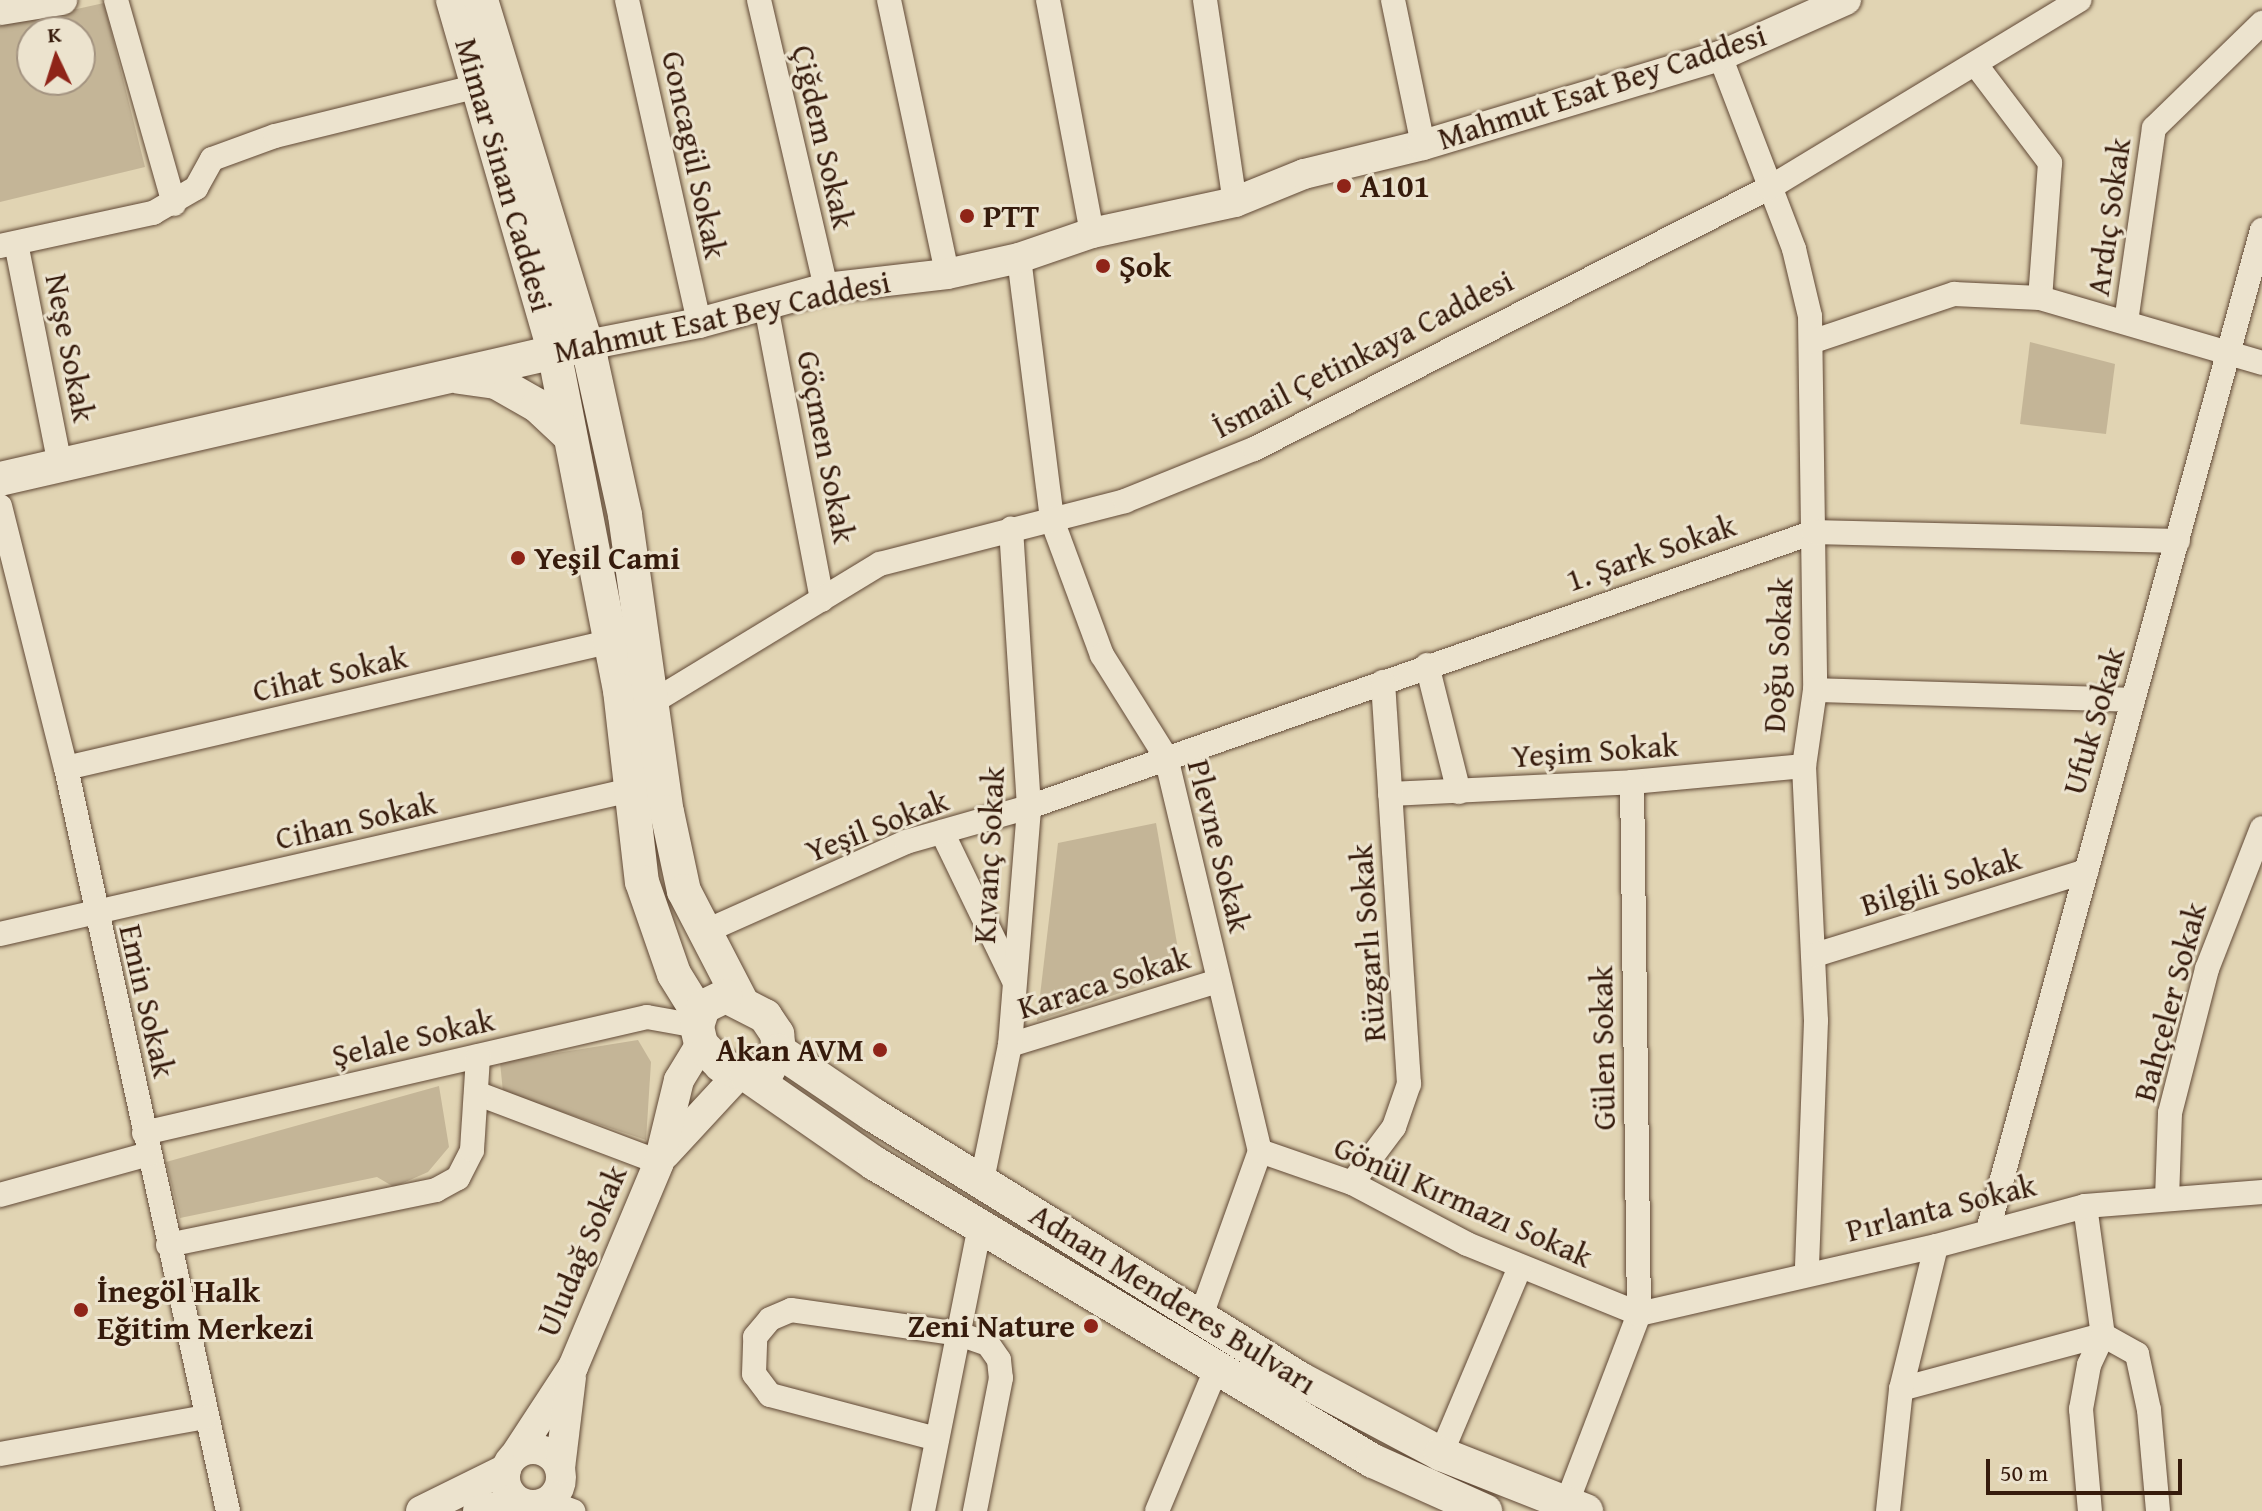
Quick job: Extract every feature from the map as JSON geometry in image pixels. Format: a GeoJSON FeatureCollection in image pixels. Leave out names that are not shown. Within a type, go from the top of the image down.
{"type":"FeatureCollection","features":[{"type":"Feature","properties":{"kind":"main road","name":"Mimar Sinan Caddesi"},"geometry":{"type":"LineString","coordinates":[[453,0],[493,82],[587,345]]}},
{"type":"Feature","properties":{"kind":"main road","name":"Mimar Sinan Caddesi"},"geometry":{"type":"LineString","coordinates":[[481,0],[493,82],[554,351]]}},
{"type":"Feature","properties":{"kind":"main road","name":"Mahmut Esat Bey Caddesi"},"geometry":{"type":"LineString","coordinates":[[0,479],[587,345]]}},
{"type":"Feature","properties":{"kind":"main road"},"geometry":{"type":"LineString","coordinates":[[554,351],[608,642],[620,690],[642,882],[674,974],[699,1029],[721,1065],[744,1074],[768,1070],[779,1051],[765,1016],[740,999],[684,891],[651,703],[625,515],[587,345]]}},
{"type":"Feature","properties":{"kind":"main road"},"geometry":{"type":"LineString","coordinates":[[451,375],[496,382],[538,406],[570,436]]}},
{"type":"Feature","properties":{"kind":"main road"},"geometry":{"type":"LineString","coordinates":[[699,1029],[712,1001],[740,999]]}},
{"type":"Feature","properties":{"kind":"main road","name":"Adnan Menderes Bulvarı"},"geometry":{"type":"LineString","coordinates":[[779,1051],[1200,1319],[1441,1454],[1576,1508]]}},
{"type":"Feature","properties":{"kind":"main road","name":"Adnan Menderes Bulvarı"},"geometry":{"type":"LineString","coordinates":[[744,1074],[874,1163],[1373,1461],[1485,1511]]}},
{"type":"Feature","properties":{"kind":"street"},"geometry":{"type":"LineString","coordinates":[[0,10],[59,0]]}},
{"type":"Feature","properties":{"kind":"street"},"geometry":{"type":"LineString","coordinates":[[116,0],[174,204]]}},
{"type":"Feature","properties":{"kind":"street","name":"Goncagül Sokak"},"geometry":{"type":"LineString","coordinates":[[627,0],[699,323]]}},
{"type":"Feature","properties":{"kind":"street","name":"Çiğdem Sokak"},"geometry":{"type":"LineString","coordinates":[[759,0],[826,288]]}},
{"type":"Feature","properties":{"kind":"street"},"geometry":{"type":"LineString","coordinates":[[889,0],[947,274]]}},
{"type":"Feature","properties":{"kind":"street"},"geometry":{"type":"LineString","coordinates":[[1048,0],[1092,233]]}},
{"type":"Feature","properties":{"kind":"street"},"geometry":{"type":"LineString","coordinates":[[1205,0],[1235,202]]}},
{"type":"Feature","properties":{"kind":"street"},"geometry":{"type":"LineString","coordinates":[[1393,0],[1423,145]]}},
{"type":"Feature","properties":{"kind":"street","name":"Mahmut Esat Bey Caddesi"},"geometry":{"type":"LineString","coordinates":[[587,345],[699,323],[826,288],[947,274],[1019,258],[1092,233],[1235,202],[1304,174],[1423,145],[1720,56],[1846,0]]}},
{"type":"Feature","properties":{"kind":"street","name":"İsmail Çetinkaya Caddesi"},"geometry":{"type":"LineString","coordinates":[[651,703],[880,564],[1125,501],[1254,449],[1769,188],[2080,0]]}},
{"type":"Feature","properties":{"kind":"street","name":"Ardıç Sokak"},"geometry":{"type":"LineString","coordinates":[[2126,322],[2154,128],[2262,23]]}},
{"type":"Feature","properties":{"kind":"street","name":"Doğu Sokak"},"geometry":{"type":"LineString","coordinates":[[1720,56],[1794,249],[1810,316],[1815,690],[1804,766],[1815,955],[1807,1272]]}},
{"type":"Feature","properties":{"kind":"street"},"geometry":{"type":"LineString","coordinates":[[1976,65],[2050,163],[2040,298]]}},
{"type":"Feature","properties":{"kind":"street"},"geometry":{"type":"LineString","coordinates":[[8,244],[153,213],[174,204],[196,188],[212,159],[275,136],[493,82]]}},
{"type":"Feature","properties":{"kind":"street","name":"Ufuk Sokak"},"geometry":{"type":"LineString","coordinates":[[1988,1230],[2178,541],[2225,352],[2262,230]]}},
{"type":"Feature","properties":{"kind":"street","name":"Neşe Sokak"},"geometry":{"type":"LineString","coordinates":[[8,244],[60,465]]}},
{"type":"Feature","properties":{"kind":"street","name":"Plevne Sokak"},"geometry":{"type":"LineString","coordinates":[[1019,258],[1052,520],[1102,655],[1166,757],[1260,1151]]}},
{"type":"Feature","properties":{"kind":"street"},"geometry":{"type":"LineString","coordinates":[[1811,342],[1954,294],[2040,298],[2262,363]]}},
{"type":"Feature","properties":{"kind":"street","name":"Göçmen Sokak"},"geometry":{"type":"LineString","coordinates":[[766,306],[822,600]]}},
{"type":"Feature","properties":{"kind":"street","name":"Emin Sokak"},"geometry":{"type":"LineString","coordinates":[[0,506],[66,768],[95,913],[228,1511]]}},
{"type":"Feature","properties":{"kind":"street","name":"Kıvanç Sokak"},"geometry":{"type":"LineString","coordinates":[[982,1180],[1010,1045],[1029,807],[1011,529]]}},
{"type":"Feature","properties":{"kind":"street","name":"1. Şark Sokak"},"geometry":{"type":"LineString","coordinates":[[1166,757],[1814,532],[2178,541]]}},
{"type":"Feature","properties":{"kind":"street","name":"Cihat Sokak"},"geometry":{"type":"LineString","coordinates":[[66,768],[608,642]]}},
{"type":"Feature","properties":{"kind":"street"},"geometry":{"type":"LineString","coordinates":[[1427,665],[1459,792]]}},
{"type":"Feature","properties":{"kind":"street","name":"Rüzgarlı Sokak"},"geometry":{"type":"LineString","coordinates":[[1352,1183],[1394,1127],[1409,1084],[1383,682]]}},
{"type":"Feature","properties":{"kind":"street"},"geometry":{"type":"LineString","coordinates":[[1815,690],[2133,700]]}},
{"type":"Feature","properties":{"kind":"street","name":"Yeşil Sokak"},"geometry":{"type":"LineString","coordinates":[[704,932],[906,842],[1029,807],[1166,757]]}},
{"type":"Feature","properties":{"kind":"street","name":"Yeşim Sokak"},"geometry":{"type":"LineString","coordinates":[[1390,794],[1632,782],[1804,766]]}},
{"type":"Feature","properties":{"kind":"street","name":"Gülen Sokak"},"geometry":{"type":"LineString","coordinates":[[1632,782],[1639,1314]]}},
{"type":"Feature","properties":{"kind":"street","name":"Cihan Sokak"},"geometry":{"type":"LineString","coordinates":[[0,934],[631,790]]}},
{"type":"Feature","properties":{"kind":"street","name":"Bahçeler Sokak"},"geometry":{"type":"LineString","coordinates":[[2167,1199],[2170,1113],[2203,984],[2262,828]]}},
{"type":"Feature","properties":{"kind":"street"},"geometry":{"type":"LineString","coordinates":[[942,832],[1015,984]]}},
{"type":"Feature","properties":{"kind":"street","name":"Bilgili Sokak"},"geometry":{"type":"LineString","coordinates":[[1815,955],[2086,871]]}},
{"type":"Feature","properties":{"kind":"street","name":"Karaca Sokak"},"geometry":{"type":"LineString","coordinates":[[1010,1045],[1218,981]]}},
{"type":"Feature","properties":{"kind":"street","name":"Şelale Sokak"},"geometry":{"type":"LineString","coordinates":[[0,1195],[146,1144],[478,1056],[647,1017],[699,1029]]}},
{"type":"Feature","properties":{"kind":"street"},"geometry":{"type":"LineString","coordinates":[[659,1162],[679,1080],[699,1029]]}},
{"type":"Feature","properties":{"kind":"street"},"geometry":{"type":"LineString","coordinates":[[168,1245],[436,1190],[458,1178],[472,1150],[478,1056]]}},
{"type":"Feature","properties":{"kind":"street"},"geometry":{"type":"LineString","coordinates":[[659,1162],[744,1074]]}},
{"type":"Feature","properties":{"kind":"street"},"geometry":{"type":"LineString","coordinates":[[476,1093],[659,1162]]}},
{"type":"Feature","properties":{"kind":"street"},"geometry":{"type":"LineString","coordinates":[[1200,1319],[1260,1151]]}},
{"type":"Feature","properties":{"kind":"street","name":"Gönül Kırmazı Sokak"},"geometry":{"type":"LineString","coordinates":[[1260,1151],[1352,1183],[1520,1267],[1639,1314]]}},
{"type":"Feature","properties":{"kind":"street","name":"Uludağ Sokak"},"geometry":{"type":"LineString","coordinates":[[573,1367],[659,1162]]}},
{"type":"Feature","properties":{"kind":"street","name":"Pırlanta Sokak"},"geometry":{"type":"LineString","coordinates":[[1639,1314],[1807,1272],[1936,1246],[2085,1206],[2262,1192]]}},
{"type":"Feature","properties":{"kind":"street"},"geometry":{"type":"LineString","coordinates":[[2085,1206],[2103,1335],[2089,1365],[2081,1409],[2090,1511]]}},
{"type":"Feature","properties":{"kind":"street"},"geometry":{"type":"LineString","coordinates":[[923,1511],[980,1225]]}},
{"type":"Feature","properties":{"kind":"street"},"geometry":{"type":"LineString","coordinates":[[1888,1511],[1901,1389],[1936,1246]]}},
{"type":"Feature","properties":{"kind":"street"},"geometry":{"type":"LineString","coordinates":[[1441,1454],[1520,1267]]}},
{"type":"Feature","properties":{"kind":"street"},"geometry":{"type":"LineString","coordinates":[[937,1439],[770,1395],[754,1374],[752,1348],[761,1327],[791,1310],[959,1334],[988,1344],[1001,1369],[975,1511]]}},
{"type":"Feature","properties":{"kind":"street"},"geometry":{"type":"LineString","coordinates":[[1576,1508],[1639,1314]]}},
{"type":"Feature","properties":{"kind":"street"},"geometry":{"type":"LineString","coordinates":[[1901,1389],[2103,1335],[2137,1354],[2149,1410],[2158,1511]]}},
{"type":"Feature","properties":{"kind":"street"},"geometry":{"type":"LineString","coordinates":[[556,1507],[506,1488],[511,1462],[573,1367]]}},
{"type":"Feature","properties":{"kind":"street"},"geometry":{"type":"LineString","coordinates":[[556,1507],[573,1367]]}},
{"type":"Feature","properties":{"kind":"street"},"geometry":{"type":"LineString","coordinates":[[1157,1511],[1217,1367]]}},
{"type":"Feature","properties":{"kind":"street"},"geometry":{"type":"LineString","coordinates":[[0,1454],[205,1417]]}},
{"type":"Feature","properties":{"kind":"street"},"geometry":{"type":"LineString","coordinates":[[421,1511],[511,1462],[542,1450],[560,1468]]}},
{"type":"Feature","properties":{"kind":"street"},"geometry":{"type":"LineString","coordinates":[[478,1511],[556,1507]]}},
{"type":"Feature","properties":{"kind":"shaded area"},"geometry":{"type":"Polygon","coordinates":[[[104,3],[145,167],[0,202],[0,26],[16,22],[16,96],[96,96],[96,16],[45,16],[104,3]]]}},
{"type":"Feature","properties":{"kind":"shaded area"},"geometry":{"type":"Polygon","coordinates":[[[2030,342],[2115,364],[2106,434],[2020,424],[2030,342]]]}},
{"type":"Feature","properties":{"kind":"shaded area"},"geometry":{"type":"Polygon","coordinates":[[[1156,823],[1182,972],[1037,1021],[1058,843],[1156,823]]]}},
{"type":"Feature","properties":{"kind":"shaded area"},"geometry":{"type":"Polygon","coordinates":[[[638,1040],[651,1062],[646,1140],[503,1092],[500,1062],[638,1040]]]}},
{"type":"Feature","properties":{"kind":"shaded area"},"geometry":{"type":"Polygon","coordinates":[[[439,1086],[449,1147],[428,1172],[394,1187],[377,1177],[180,1218],[166,1162],[439,1086]]]}},
{"type":"Feature","properties":{"kind":"place","name":"A101"},"geometry":{"type":"Point","coordinates":[1344,186]}},
{"type":"Feature","properties":{"kind":"place","name":"PTT"},"geometry":{"type":"Point","coordinates":[967,216]}},
{"type":"Feature","properties":{"kind":"place","name":"Şok"},"geometry":{"type":"Point","coordinates":[1103,266]}},
{"type":"Feature","properties":{"kind":"place","name":"Yeşil Cami"},"geometry":{"type":"Point","coordinates":[518,558]}},
{"type":"Feature","properties":{"kind":"place","name":"Akan AVM"},"geometry":{"type":"Point","coordinates":[880,1050]}},
{"type":"Feature","properties":{"kind":"place","name":"İnegöl Halk Eğitim Merkezi"},"geometry":{"type":"Point","coordinates":[81,1310]}},
{"type":"Feature","properties":{"kind":"place","name":"Zeni Nature"},"geometry":{"type":"Point","coordinates":[1091,1326]}}]}
